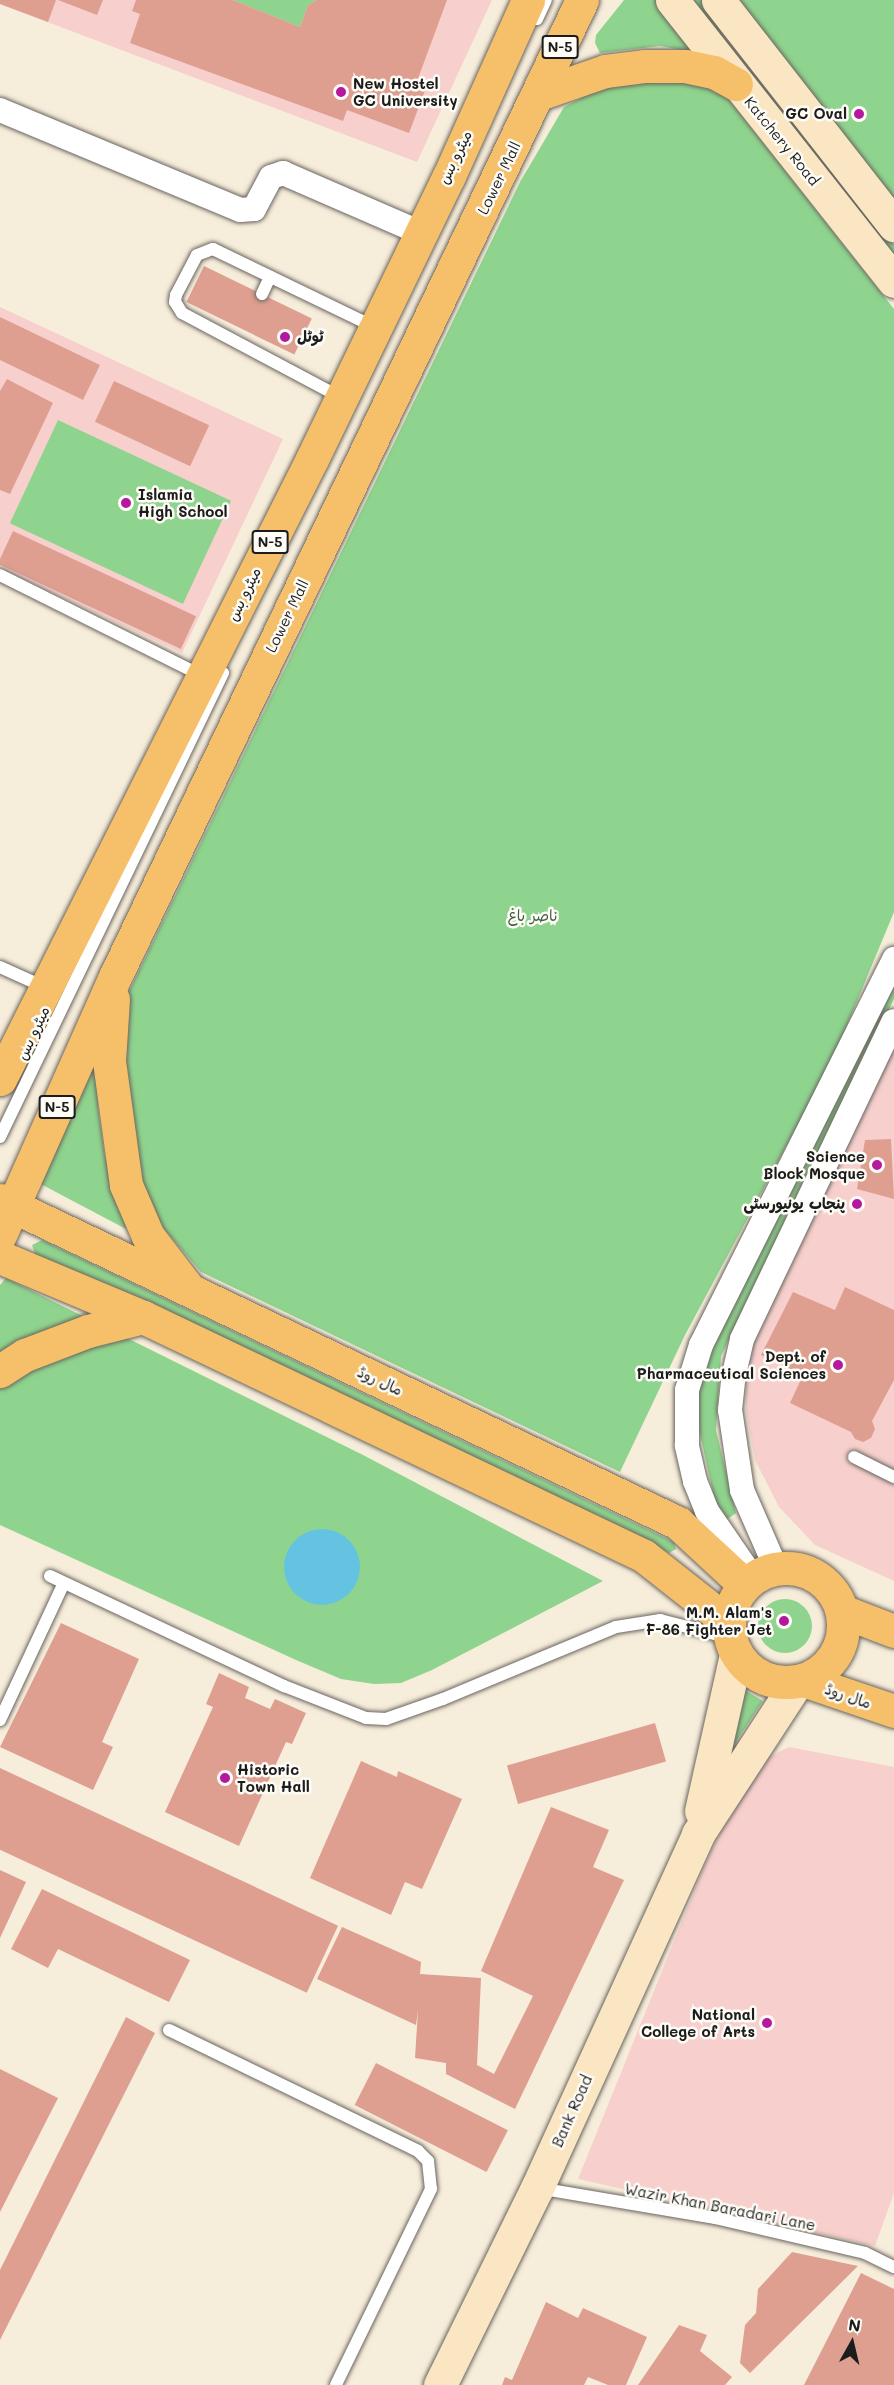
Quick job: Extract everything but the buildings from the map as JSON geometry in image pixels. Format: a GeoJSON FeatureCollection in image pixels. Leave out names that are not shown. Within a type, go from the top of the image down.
{"type":"FeatureCollection","features":[{"type":"Feature","properties":{"kind":"main road","name":"Lower Mall"},"geometry":{"type":"LineString","coordinates":[[4,1214],[582,0]]}},
{"type":"Feature","properties":{"kind":"main road","name":"N-5"},"geometry":{"type":"LineString","coordinates":[[0,1079],[44,987],[214,670],[375,328],[531,8]]}},
{"type":"Feature","properties":{"kind":"main road"},"geometry":{"type":"LineString","coordinates":[[539,94],[605,71],[644,66],[685,66],[714,72],[736,84]]}},
{"type":"Feature","properties":{"kind":"main road"},"geometry":{"type":"LineString","coordinates":[[114,979],[110,1061],[126,1185],[148,1236],[195,1296]]}},
{"type":"Feature","properties":{"kind":"main road","name":"مال روڈ"},"geometry":{"type":"LineString","coordinates":[[4,1214],[195,1296],[678,1523],[758,1577]]}},
{"type":"Feature","properties":{"kind":"main road"},"geometry":{"type":"LineString","coordinates":[[0,1257],[142,1317],[644,1556],[731,1638],[762,1677],[800,1681],[819,1673],[840,1646],[842,1611],[837,1598],[818,1577],[791,1567],[758,1577],[734,1602],[731,1638]]}},
{"type":"Feature","properties":{"kind":"main road"},"geometry":{"type":"LineString","coordinates":[[0,1371],[25,1355],[88,1330],[142,1317]]}},
{"type":"Feature","properties":{"kind":"main road"},"geometry":{"type":"LineString","coordinates":[[842,1611],[894,1631]]}},
{"type":"Feature","properties":{"kind":"main road","name":"مال روڈ"},"geometry":{"type":"LineString","coordinates":[[800,1681],[894,1711]]}},
{"type":"Feature","properties":{"kind":"street","name":"Katchery Road"},"geometry":{"type":"LineString","coordinates":[[672,0],[736,84],[894,280]]}},
{"type":"Feature","properties":{"kind":"street"},"geometry":{"type":"LineString","coordinates":[[718,0],[894,225]]}},
{"type":"Feature","properties":{"kind":"street"},"geometry":{"type":"LineString","coordinates":[[0,110],[240,210],[254,209],[271,177],[283,173],[421,233]]}},
{"type":"Feature","properties":{"kind":"street"},"geometry":{"type":"LineString","coordinates":[[758,1577],[707,1511],[695,1481],[687,1445],[687,1390],[700,1345],[894,959]]}},
{"type":"Feature","properties":{"kind":"street"},"geometry":{"type":"LineString","coordinates":[[758,1577],[730,1410],[734,1374],[742,1339],[894,1021]]}},
{"type":"Feature","properties":{"kind":"street","name":"Bank Road"},"geometry":{"type":"LineString","coordinates":[[698,1834],[731,1638]]}},
{"type":"Feature","properties":{"kind":"street","name":"Bank Road"},"geometry":{"type":"LineString","coordinates":[[440,2385],[537,2188],[698,1834],[800,1681]]}},
{"type":"Feature","properties":{"kind":"lane","name":"میٹرو بس"},"geometry":{"type":"LineString","coordinates":[[284,546],[505,86]]}},
{"type":"Feature","properties":{"kind":"lane"},"geometry":{"type":"LineString","coordinates":[[342,398],[182,313],[175,302],[176,295],[193,261],[204,249],[213,249],[375,328]]}},
{"type":"Feature","properties":{"kind":"lane"},"geometry":{"type":"LineString","coordinates":[[262,294],[270,277]]}},
{"type":"Feature","properties":{"kind":"lane"},"geometry":{"type":"LineString","coordinates":[[239,343],[245,331]]}},
{"type":"Feature","properties":{"kind":"lane"},"geometry":{"type":"LineString","coordinates":[[0,575],[214,670]]}},
{"type":"Feature","properties":{"kind":"lane","name":"میٹرو بس"},"geometry":{"type":"LineString","coordinates":[[0,1137],[214,670]]}},
{"type":"Feature","properties":{"kind":"lane"},"geometry":{"type":"LineString","coordinates":[[0,967],[44,987]]}},
{"type":"Feature","properties":{"kind":"lane"},"geometry":{"type":"LineString","coordinates":[[854,1457],[894,1477]]}},
{"type":"Feature","properties":{"kind":"lane"},"geometry":{"type":"LineString","coordinates":[[50,1576],[285,1686],[366,1718],[386,1719],[443,1699],[616,1627],[660,1620],[731,1638]]}},
{"type":"Feature","properties":{"kind":"lane"},"geometry":{"type":"LineString","coordinates":[[0,1720],[64,1583]]}},
{"type":"Feature","properties":{"kind":"lane"},"geometry":{"type":"LineString","coordinates":[[169,2030],[418,2151],[428,2162],[432,2176],[426,2200],[336,2385]]}},
{"type":"Feature","properties":{"kind":"lane","name":"Wazir Khan Baradari Lane"},"geometry":{"type":"LineString","coordinates":[[537,2188],[715,2218],[865,2253],[894,2267]]}},
{"type":"Feature","properties":{"kind":"shaded area","name":"New Hostel GC University"},"geometry":{"type":"Polygon","coordinates":[[[0,0],[492,0],[417,162],[0,4],[0,0]]]}},
{"type":"Feature","properties":{"kind":"shaded area","name":"Islamia High School"},"geometry":{"type":"Polygon","coordinates":[[[0,307],[283,439],[182,653],[0,568],[0,307]]]}},
{"type":"Feature","properties":{"kind":"shaded area","name":"پنجاب یونیورسٹی"},"geometry":{"type":"Polygon","coordinates":[[[894,1048],[894,1581],[815,1545],[779,1507],[755,1460],[746,1412],[746,1360],[894,1048]]]}},
{"type":"Feature","properties":{"kind":"shaded area","name":"National College of Arts"},"geometry":{"type":"Polygon","coordinates":[[[789,1747],[894,1767],[894,2193],[875,2246],[578,2179],[704,1867],[751,1766],[789,1747]]]}},
{"type":"Feature","properties":{"kind":"green space"},"geometry":{"type":"Polygon","coordinates":[[[233,0],[317,0],[308,5],[300,27],[233,0]]]}},
{"type":"Feature","properties":{"kind":"green space"},"geometry":{"type":"Polygon","coordinates":[[[624,0],[663,0],[715,64],[682,50],[660,46],[600,53],[595,43],[596,35],[624,0]]]}},
{"type":"Feature","properties":{"kind":"green space"},"geometry":{"type":"Polygon","coordinates":[[[685,0],[702,0],[725,39],[894,245],[894,266],[685,0]]]}},
{"type":"Feature","properties":{"kind":"green space","name":"GC Oval"},"geometry":{"type":"Polygon","coordinates":[[[740,0],[894,0],[894,205],[754,22],[740,0]]]}},
{"type":"Feature","properties":{"kind":"green space","name":"ناصر باغ"},"geometry":{"type":"Polygon","coordinates":[[[616,80],[716,83],[894,309],[894,912],[833,1059],[685,1335],[620,1472],[201,1272],[152,1215],[132,1157],[120,1010],[520,182],[564,107],[616,80]]]}},
{"type":"Feature","properties":{"kind":"green space"},"geometry":{"type":"Polygon","coordinates":[[[58,420],[231,501],[183,604],[10,523],[58,420]]]}},
{"type":"Feature","properties":{"kind":"green space"},"geometry":{"type":"Polygon","coordinates":[[[894,975],[894,999],[721,1356],[716,1430],[736,1513],[726,1520],[715,1502],[697,1420],[697,1376],[894,975]]]}},
{"type":"Feature","properties":{"kind":"green space"},"geometry":{"type":"Polygon","coordinates":[[[93,1039],[99,1060],[98,1107],[105,1157],[129,1221],[126,1229],[35,1181],[93,1039]]]}},
{"type":"Feature","properties":{"kind":"green space"},"geometry":{"type":"Polygon","coordinates":[[[42,1240],[674,1542],[676,1549],[669,1553],[36,1257],[32,1245],[42,1240]]]}},
{"type":"Feature","properties":{"kind":"green space"},"geometry":{"type":"Polygon","coordinates":[[[6,1278],[363,1455],[603,1581],[432,1670],[401,1683],[374,1684],[341,1679],[296,1660],[0,1525],[0,1285],[6,1278]]]}},
{"type":"Feature","properties":{"kind":"green space"},"geometry":{"type":"Polygon","coordinates":[[[780,1599],[790,1599],[800,1603],[808,1611],[812,1626],[808,1641],[800,1649],[790,1653],[780,1653],[770,1649],[762,1641],[758,1631],[758,1621],[762,1611],[770,1603],[780,1599]]]}},
{"type":"Feature","properties":{"kind":"green space"},"geometry":{"type":"Polygon","coordinates":[[[736,1685],[763,1701],[727,1755],[736,1685]]]}},
{"type":"Feature","properties":{"kind":"water"},"geometry":{"type":"Polygon","coordinates":[[[322,1529],[336,1532],[349,1540],[357,1553],[360,1567],[357,1581],[349,1594],[336,1602],[322,1605],[308,1602],[295,1594],[287,1581],[284,1567],[287,1553],[295,1540],[308,1532],[322,1529]]]}},
{"type":"Feature","properties":{"kind":"place","name":"New Hostel GC University"},"geometry":{"type":"Point","coordinates":[341,92]}},
{"type":"Feature","properties":{"kind":"place","name":"GC Oval"},"geometry":{"type":"Point","coordinates":[859,114]}},
{"type":"Feature","properties":{"kind":"place","name":"ٹوٹل"},"geometry":{"type":"Point","coordinates":[285,337]}},
{"type":"Feature","properties":{"kind":"place","name":"Islamia High School"},"geometry":{"type":"Point","coordinates":[126,503]}},
{"type":"Feature","properties":{"kind":"place","name":"Science Block Mosque"},"geometry":{"type":"Point","coordinates":[877,1165]}},
{"type":"Feature","properties":{"kind":"place","name":"پنجاب یونیورسٹی"},"geometry":{"type":"Point","coordinates":[857,1204]}},
{"type":"Feature","properties":{"kind":"place","name":"Dept. of Pharmaceutical Sciences"},"geometry":{"type":"Point","coordinates":[838,1365]}},
{"type":"Feature","properties":{"kind":"place","name":"M.M. Alam's F-86 Fighter Jet"},"geometry":{"type":"Point","coordinates":[784,1621]}},
{"type":"Feature","properties":{"kind":"place","name":"Historic Town Hall"},"geometry":{"type":"Point","coordinates":[225,1778]}},
{"type":"Feature","properties":{"kind":"place","name":"National College of Arts"},"geometry":{"type":"Point","coordinates":[767,2023]}}]}
